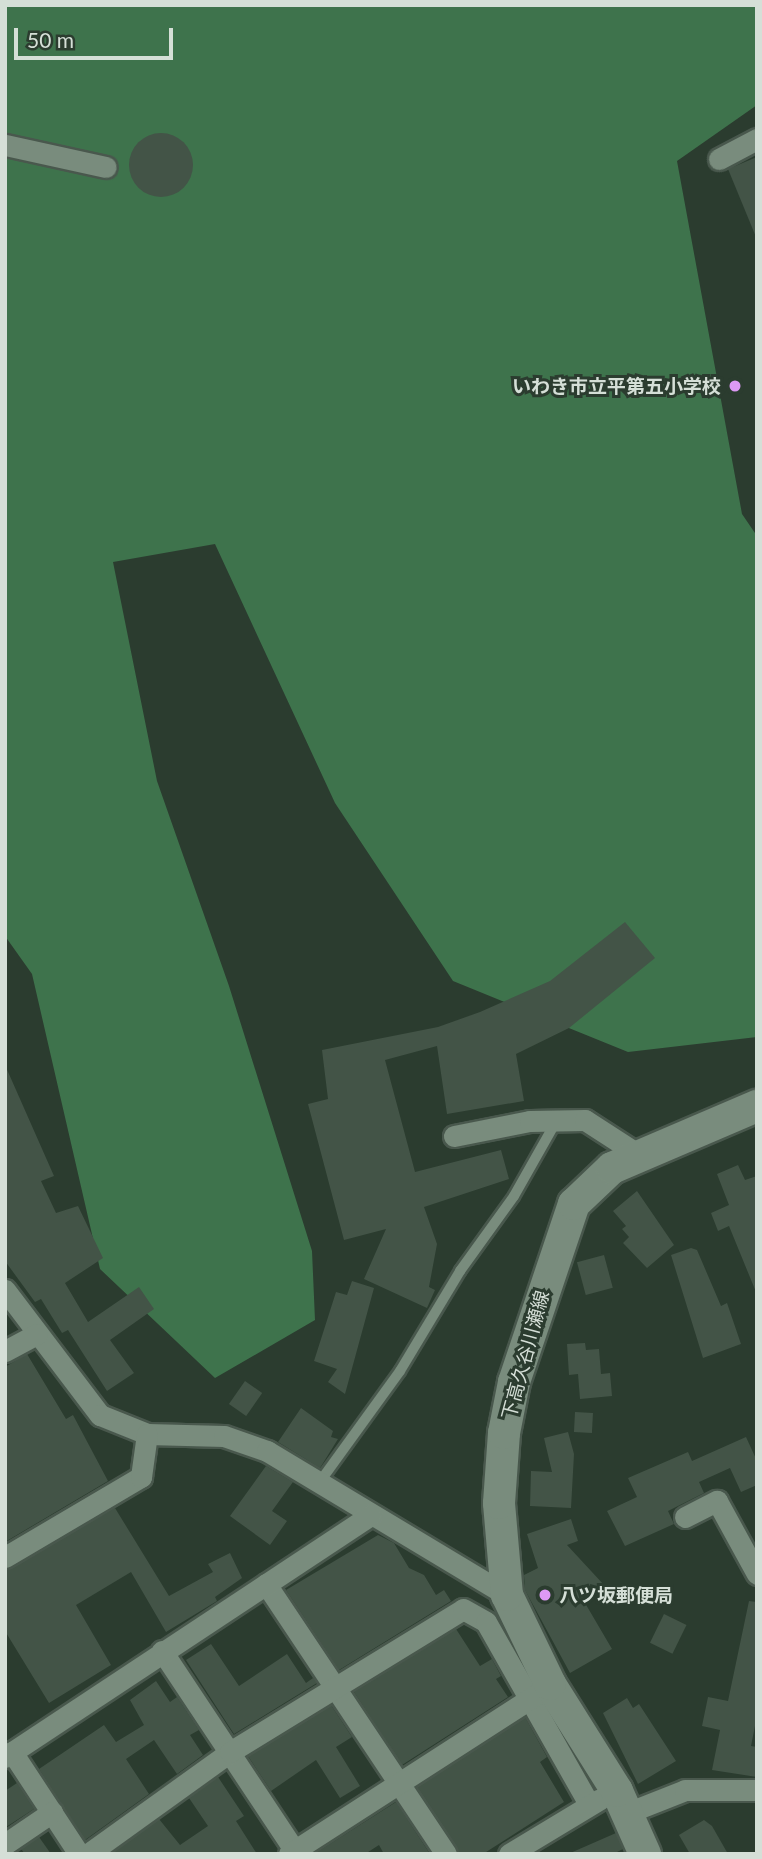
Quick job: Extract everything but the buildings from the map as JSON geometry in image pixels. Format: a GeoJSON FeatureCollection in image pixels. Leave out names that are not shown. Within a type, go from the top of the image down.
{"type":"FeatureCollection","features":[{"type":"Feature","properties":{"kind":"main road","name":"下高久谷川瀬線"},"geometry":{"type":"LineString","coordinates":[[645,1854],[541,1691],[507,1595],[499,1503],[514,1382],[575,1204],[612,1168],[757,1106]]}},
{"type":"Feature","properties":{"kind":"street"},"geometry":{"type":"LineString","coordinates":[[719,159],[757,139]]}},
{"type":"Feature","properties":{"kind":"street"},"geometry":{"type":"LineString","coordinates":[[5,145],[106,167]]}},
{"type":"Feature","properties":{"kind":"street"},"geometry":{"type":"LineString","coordinates":[[454,1136],[558,1118],[585,1120],[639,1155]]}},
{"type":"Feature","properties":{"kind":"street"},"geometry":{"type":"LineString","coordinates":[[5,1290],[100,1415],[147,1434],[224,1436],[267,1451],[507,1595]]}},
{"type":"Feature","properties":{"kind":"street"},"geometry":{"type":"LineString","coordinates":[[5,1351],[37,1334]]}},
{"type":"Feature","properties":{"kind":"street"},"geometry":{"type":"LineString","coordinates":[[5,1557],[141,1476],[147,1434]]}},
{"type":"Feature","properties":{"kind":"street"},"geometry":{"type":"LineString","coordinates":[[685,1517],[717,1501],[757,1574]]}},
{"type":"Feature","properties":{"kind":"street"},"geometry":{"type":"LineString","coordinates":[[79,1854],[52,1812],[9,1755],[370,1515]]}},
{"type":"Feature","properties":{"kind":"street"},"geometry":{"type":"LineString","coordinates":[[267,1584],[446,1854]]}},
{"type":"Feature","properties":{"kind":"street"},"geometry":{"type":"LineString","coordinates":[[88,1854],[230,1752],[335,1684],[463,1609],[486,1622],[541,1691],[294,1853],[230,1752],[162,1651]]}},
{"type":"Feature","properties":{"kind":"street"},"geometry":{"type":"LineString","coordinates":[[509,1854],[611,1802],[685,1790],[757,1790]]}},
{"type":"Feature","properties":{"kind":"street"},"geometry":{"type":"LineString","coordinates":[[5,1844],[52,1812]]}},
{"type":"Feature","properties":{"kind":"lane"},"geometry":{"type":"LineString","coordinates":[[319,1483],[400,1371],[460,1271],[514,1196],[558,1118]]}},
{"type":"Feature","properties":{"kind":"green space"},"geometry":{"type":"Polygon","coordinates":[[[5,5],[757,5],[757,105],[677,161],[742,514],[757,536],[757,1037],[628,1052],[453,981],[335,803],[215,544],[113,562],[157,781],[229,986],[312,1251],[315,1320],[215,1378],[100,1269],[32,974],[5,936],[5,5]]]}},
{"type":"Feature","properties":{"kind":"place","name":"いわき市立平第五小学校"},"geometry":{"type":"Point","coordinates":[735,386]}},
{"type":"Feature","properties":{"kind":"place","name":"八ツ坂郵便局"},"geometry":{"type":"Point","coordinates":[545,1595]}}]}
